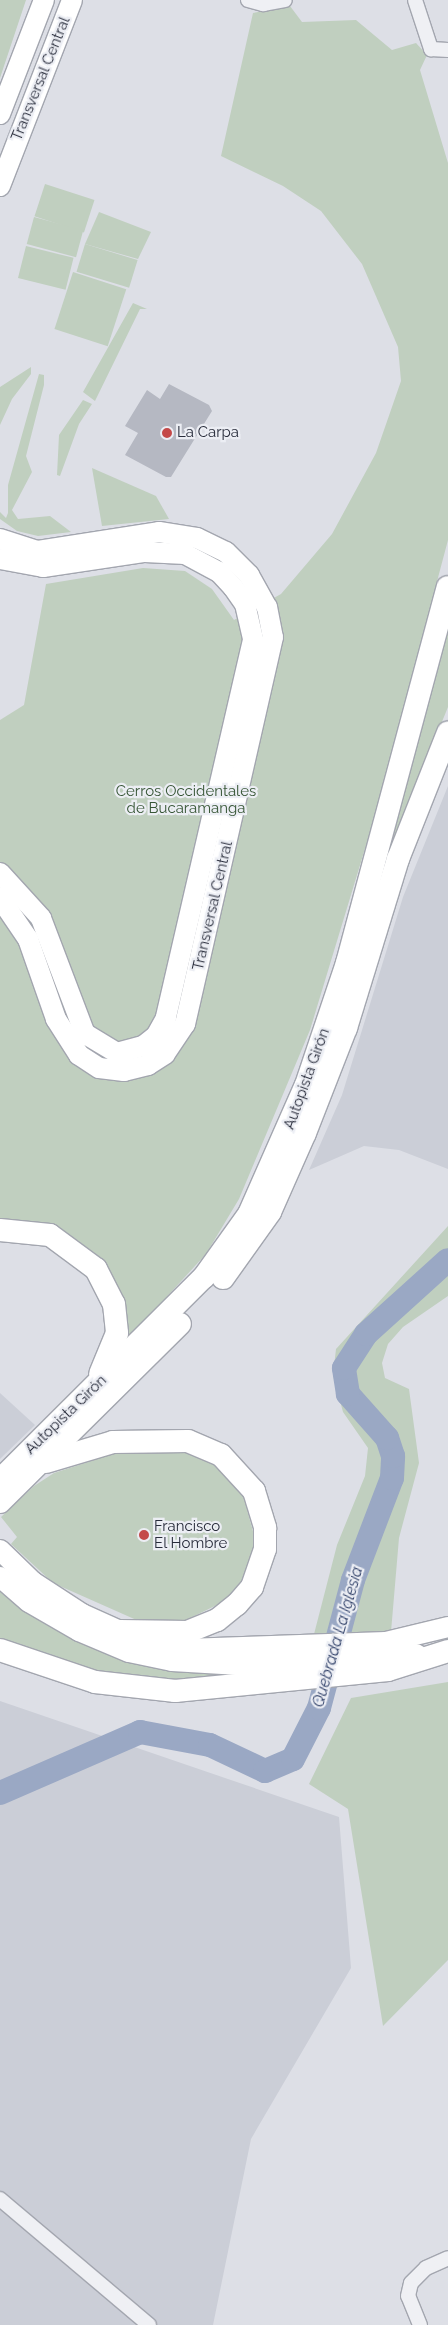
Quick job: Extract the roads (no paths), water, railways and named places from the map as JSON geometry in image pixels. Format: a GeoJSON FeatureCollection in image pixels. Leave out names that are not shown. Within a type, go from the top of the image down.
{"type":"FeatureCollection","features":[{"type":"Feature","properties":{"kind":"highway","name":"Autopista Girón"},"geometry":{"type":"LineString","coordinates":[[0,1480],[77,1406],[220,1260],[263,1186],[306,1085],[347,963],[448,587]]}},
{"type":"Feature","properties":{"kind":"highway","name":"Autopista Girón"},"geometry":{"type":"LineString","coordinates":[[0,1502],[210,1294],[270,1212],[327,1078],[398,859],[448,733]]}},
{"type":"Feature","properties":{"kind":"highway"},"geometry":{"type":"LineString","coordinates":[[0,1230],[31,1230],[66,1244],[96,1269],[107,1286],[116,1320],[114,1344],[77,1406]]}},
{"type":"Feature","properties":{"kind":"highway"},"geometry":{"type":"LineString","coordinates":[[40,1464],[114,1442],[188,1441],[221,1455],[254,1492],[265,1528],[265,1549],[252,1587],[237,1604],[217,1620],[187,1632],[120,1631]]}},
{"type":"Feature","properties":{"kind":"highway"},"geometry":{"type":"LineString","coordinates":[[0,1650],[96,1682],[138,1690],[308,1662],[357,1659],[408,1666],[448,1651]]}},
{"type":"Feature","properties":{"kind":"main road","name":"Transversal Central"},"geometry":{"type":"LineString","coordinates":[[0,114],[44,0]]}},
{"type":"Feature","properties":{"kind":"main road","name":"Transversal Central"},"geometry":{"type":"LineString","coordinates":[[0,186],[72,0]]}},
{"type":"Feature","properties":{"kind":"main road","name":"Transversal Central"},"geometry":{"type":"LineString","coordinates":[[0,559],[44,567],[172,533],[197,538],[226,552],[260,590],[273,637],[186,1024],[175,1043],[148,1065],[124,1072],[99,1068],[79,1055],[59,1026],[28,939],[0,898]]}},
{"type":"Feature","properties":{"kind":"main road","name":"Transversal Central"},"geometry":{"type":"LineString","coordinates":[[0,539],[38,551],[112,548],[164,550],[203,562],[219,572],[245,604],[253,640],[168,1008],[156,1036],[143,1046],[117,1053],[85,1034],[41,918],[0,873]]}},
{"type":"Feature","properties":{"kind":"main road"},"geometry":{"type":"LineString","coordinates":[[0,1551],[50,1594],[120,1631],[201,1650],[308,1662]]}},
{"type":"Feature","properties":{"kind":"main road"},"geometry":{"type":"LineString","coordinates":[[0,1577],[62,1622],[129,1652],[217,1665],[411,1656],[448,1647]]}},
{"type":"Feature","properties":{"kind":"main road"},"geometry":{"type":"LineString","coordinates":[[357,1659],[411,1638],[448,1627]]}},
{"type":"Feature","properties":{"kind":"street"},"geometry":{"type":"LineString","coordinates":[[248,0],[263,4],[285,0]]}},
{"type":"Feature","properties":{"kind":"street"},"geometry":{"type":"LineString","coordinates":[[415,0],[428,44],[435,51],[447,51]]}},
{"type":"Feature","properties":{"kind":"street"},"geometry":{"type":"LineString","coordinates":[[0,2199],[149,2325]]}},
{"type":"Feature","properties":{"kind":"street"},"geometry":{"type":"LineString","coordinates":[[420,2325],[408,2296],[411,2282],[426,2268],[448,2258]]}},
{"type":"Feature","properties":{"kind":"waterway","name":"Quebrada La Iglesia"},"geometry":{"type":"LineString","coordinates":[[0,1793],[140,1732],[210,1745],[265,1771],[293,1759],[319,1708],[353,1580],[392,1478],[393,1456],[387,1438],[348,1394],[344,1368],[366,1334],[448,1260]]}},
{"type":"Feature","properties":{"kind":"place","name":"La Carpa"},"geometry":{"type":"Point","coordinates":[167,433]}},
{"type":"Feature","properties":{"kind":"place","name":"Francisco El Hombre"},"geometry":{"type":"Point","coordinates":[144,1535]}},
{"type":"Feature","properties":{"kind":"park label","name":"Cerros Occidentales de Bucaramanga"},"geometry":{"type":"Point","coordinates":[186,800]}}]}
